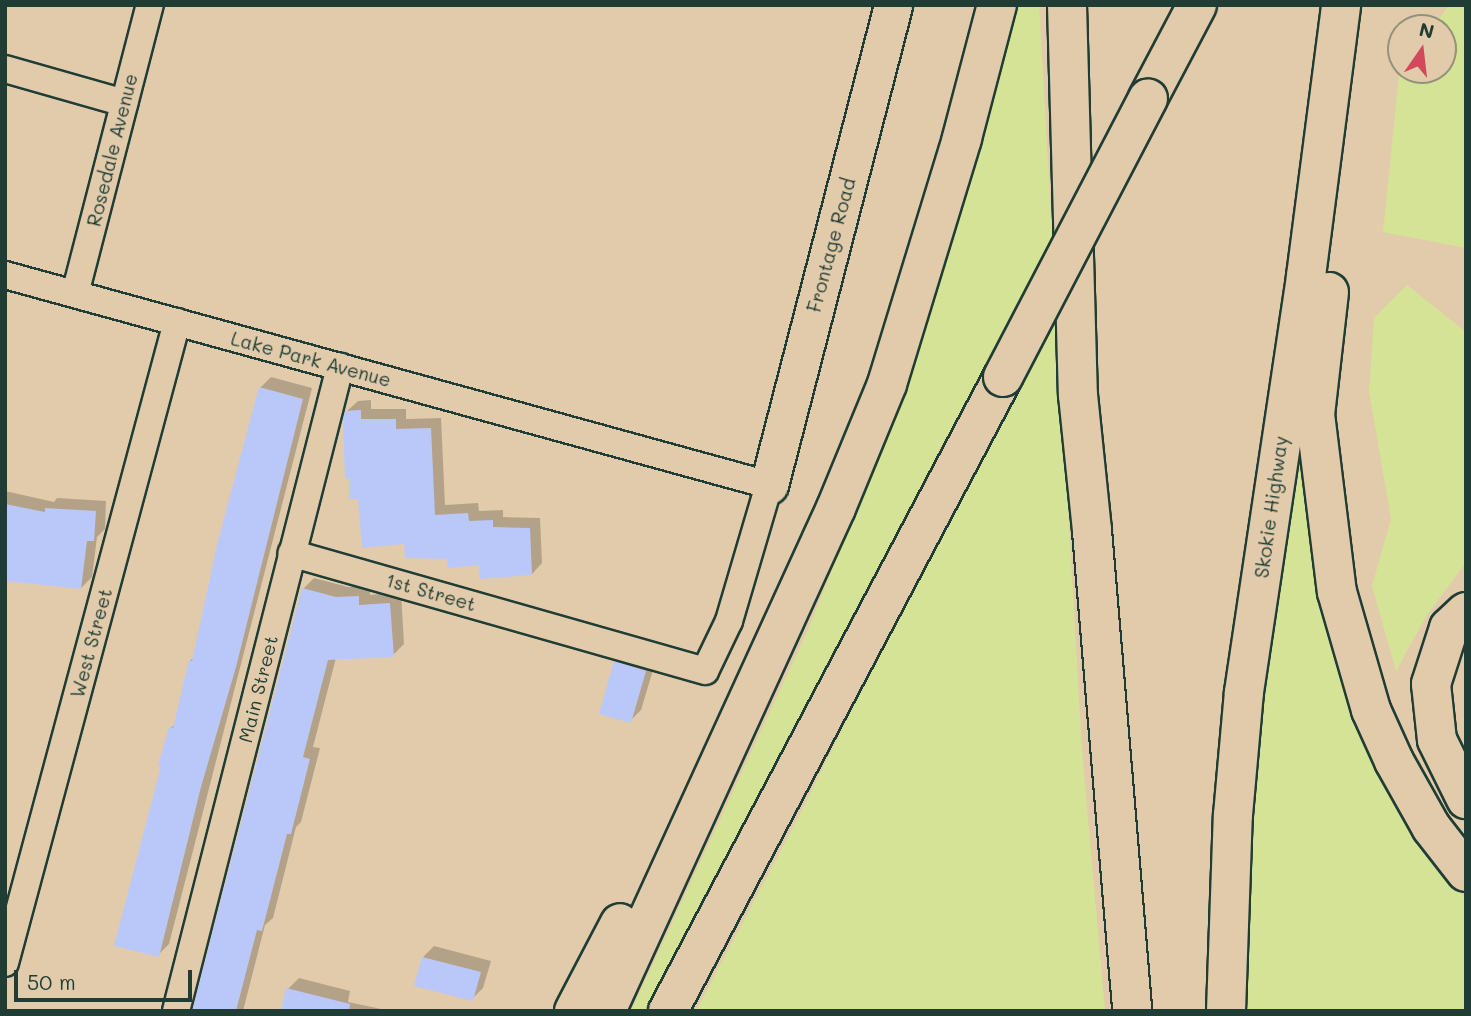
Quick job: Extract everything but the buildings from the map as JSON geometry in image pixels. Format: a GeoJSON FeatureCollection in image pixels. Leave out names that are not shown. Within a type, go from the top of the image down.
{"type":"FeatureCollection","features":[{"type":"Feature","properties":{"kind":"main road"},"geometry":{"type":"LineString","coordinates":[[606,1011],[849,480],[887,384],[962,138],[997,5]]}},
{"type":"Feature","properties":{"kind":"main road"},"geometry":{"type":"LineString","coordinates":[[1067,5],[1078,395],[1132,1011]]}},
{"type":"Feature","properties":{"kind":"main road"},"geometry":{"type":"LineString","coordinates":[[668,1011],[1197,5]]}},
{"type":"Feature","properties":{"kind":"main road","name":"Skokie Highway"},"geometry":{"type":"LineString","coordinates":[[1226,1011],[1233,815],[1244,692],[1306,276],[1341,5]]}},
{"type":"Feature","properties":{"kind":"main road"},"geometry":{"type":"LineString","coordinates":[[1358,5],[1358,31],[1315,414],[1335,579],[1371,710],[1394,761],[1431,827],[1466,872]]}},
{"type":"Feature","properties":{"kind":"main road"},"geometry":{"type":"LineString","coordinates":[[1466,612],[1449,628],[1431,684],[1437,740],[1466,799]]}},
{"type":"Feature","properties":{"kind":"main road"},"geometry":{"type":"LineString","coordinates":[[574,1011],[672,824],[727,749]]}},
{"type":"Feature","properties":{"kind":"street","name":"Rosedale Avenue"},"geometry":{"type":"LineString","coordinates":[[75,294],[150,5]]}},
{"type":"Feature","properties":{"kind":"street","name":"Frontage Road"},"geometry":{"type":"LineString","coordinates":[[769,485],[893,5]]}},
{"type":"Feature","properties":{"kind":"street"},"geometry":{"type":"LineString","coordinates":[[5,69],[124,103]]}},
{"type":"Feature","properties":{"kind":"street","name":"Lake Park Avenue"},"geometry":{"type":"LineString","coordinates":[[5,275],[769,485]]}},
{"type":"Feature","properties":{"kind":"street","name":"West Street"},"geometry":{"type":"LineString","coordinates":[[5,963],[177,322]]}},
{"type":"Feature","properties":{"kind":"street","name":"Main Street"},"geometry":{"type":"LineString","coordinates":[[176,1011],[340,367]]}},
{"type":"Feature","properties":{"kind":"street","name":"1st Street"},"geometry":{"type":"LineString","coordinates":[[292,553],[705,671],[729,621],[769,485]]}},
{"type":"Feature","properties":{"kind":"green space"},"geometry":{"type":"Polygon","coordinates":[[[1009,5],[1039,5],[1082,750],[1105,1011],[696,1011],[799,816],[912,589],[999,348],[934,459],[938,466],[644,1011],[631,1011],[807,632],[834,565],[1009,5]]]}},
{"type":"Feature","properties":{"kind":"green space"},"geometry":{"type":"Polygon","coordinates":[[[1449,5],[1466,5],[1466,248],[1383,232],[1398,84],[1457,84],[1457,14],[1443,14],[1449,5]]]}},
{"type":"Feature","properties":{"kind":"green space"},"geometry":{"type":"Polygon","coordinates":[[[1407,285],[1466,332],[1466,562],[1425,618],[1396,671],[1372,586],[1391,519],[1369,391],[1374,318],[1407,285]]]}},
{"type":"Feature","properties":{"kind":"green space"},"geometry":{"type":"Polygon","coordinates":[[[1297,412],[1307,521],[1322,608],[1342,678],[1376,756],[1451,881],[1466,899],[1466,1011],[1236,1011],[1250,761],[1297,412]]]}}]}
